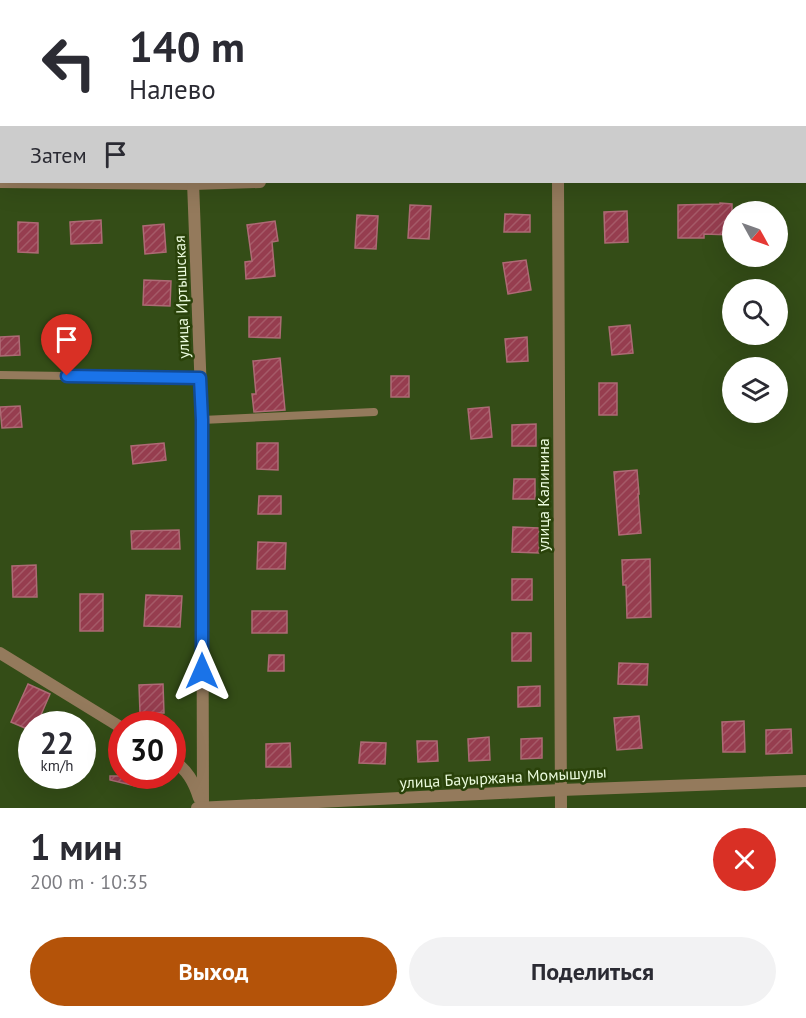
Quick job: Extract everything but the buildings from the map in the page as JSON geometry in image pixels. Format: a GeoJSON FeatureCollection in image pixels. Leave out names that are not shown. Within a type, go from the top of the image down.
{"type":"FeatureCollection","features":[{"type":"Feature","properties":{"kind":"street","name":"улица Иртышская"},"geometry":{"type":"LineString","coordinates":[[193,183],[202,420],[202,808]]}},
{"type":"Feature","properties":{"kind":"street","name":"улица Калинина"},"geometry":{"type":"LineString","coordinates":[[558,183],[561,808]]}},
{"type":"Feature","properties":{"kind":"street"},"geometry":{"type":"LineString","coordinates":[[0,653],[108,719]]}},
{"type":"Feature","properties":{"kind":"street"},"geometry":{"type":"LineString","coordinates":[[186,772],[193,780],[202,808]]}},
{"type":"Feature","properties":{"kind":"street","name":"улица Бауыржана Момышулы"},"geometry":{"type":"LineString","coordinates":[[197,808],[561,790],[806,781]]}},
{"type":"Feature","properties":{"kind":"lane"},"geometry":{"type":"LineString","coordinates":[[0,375],[200,378]]}},
{"type":"Feature","properties":{"kind":"lane"},"geometry":{"type":"LineString","coordinates":[[202,420],[374,412]]}},
{"type":"Feature","properties":{"kind":"route"},"geometry":{"type":"LineString","coordinates":[[67,376],[200,378],[202,671]]}}]}
